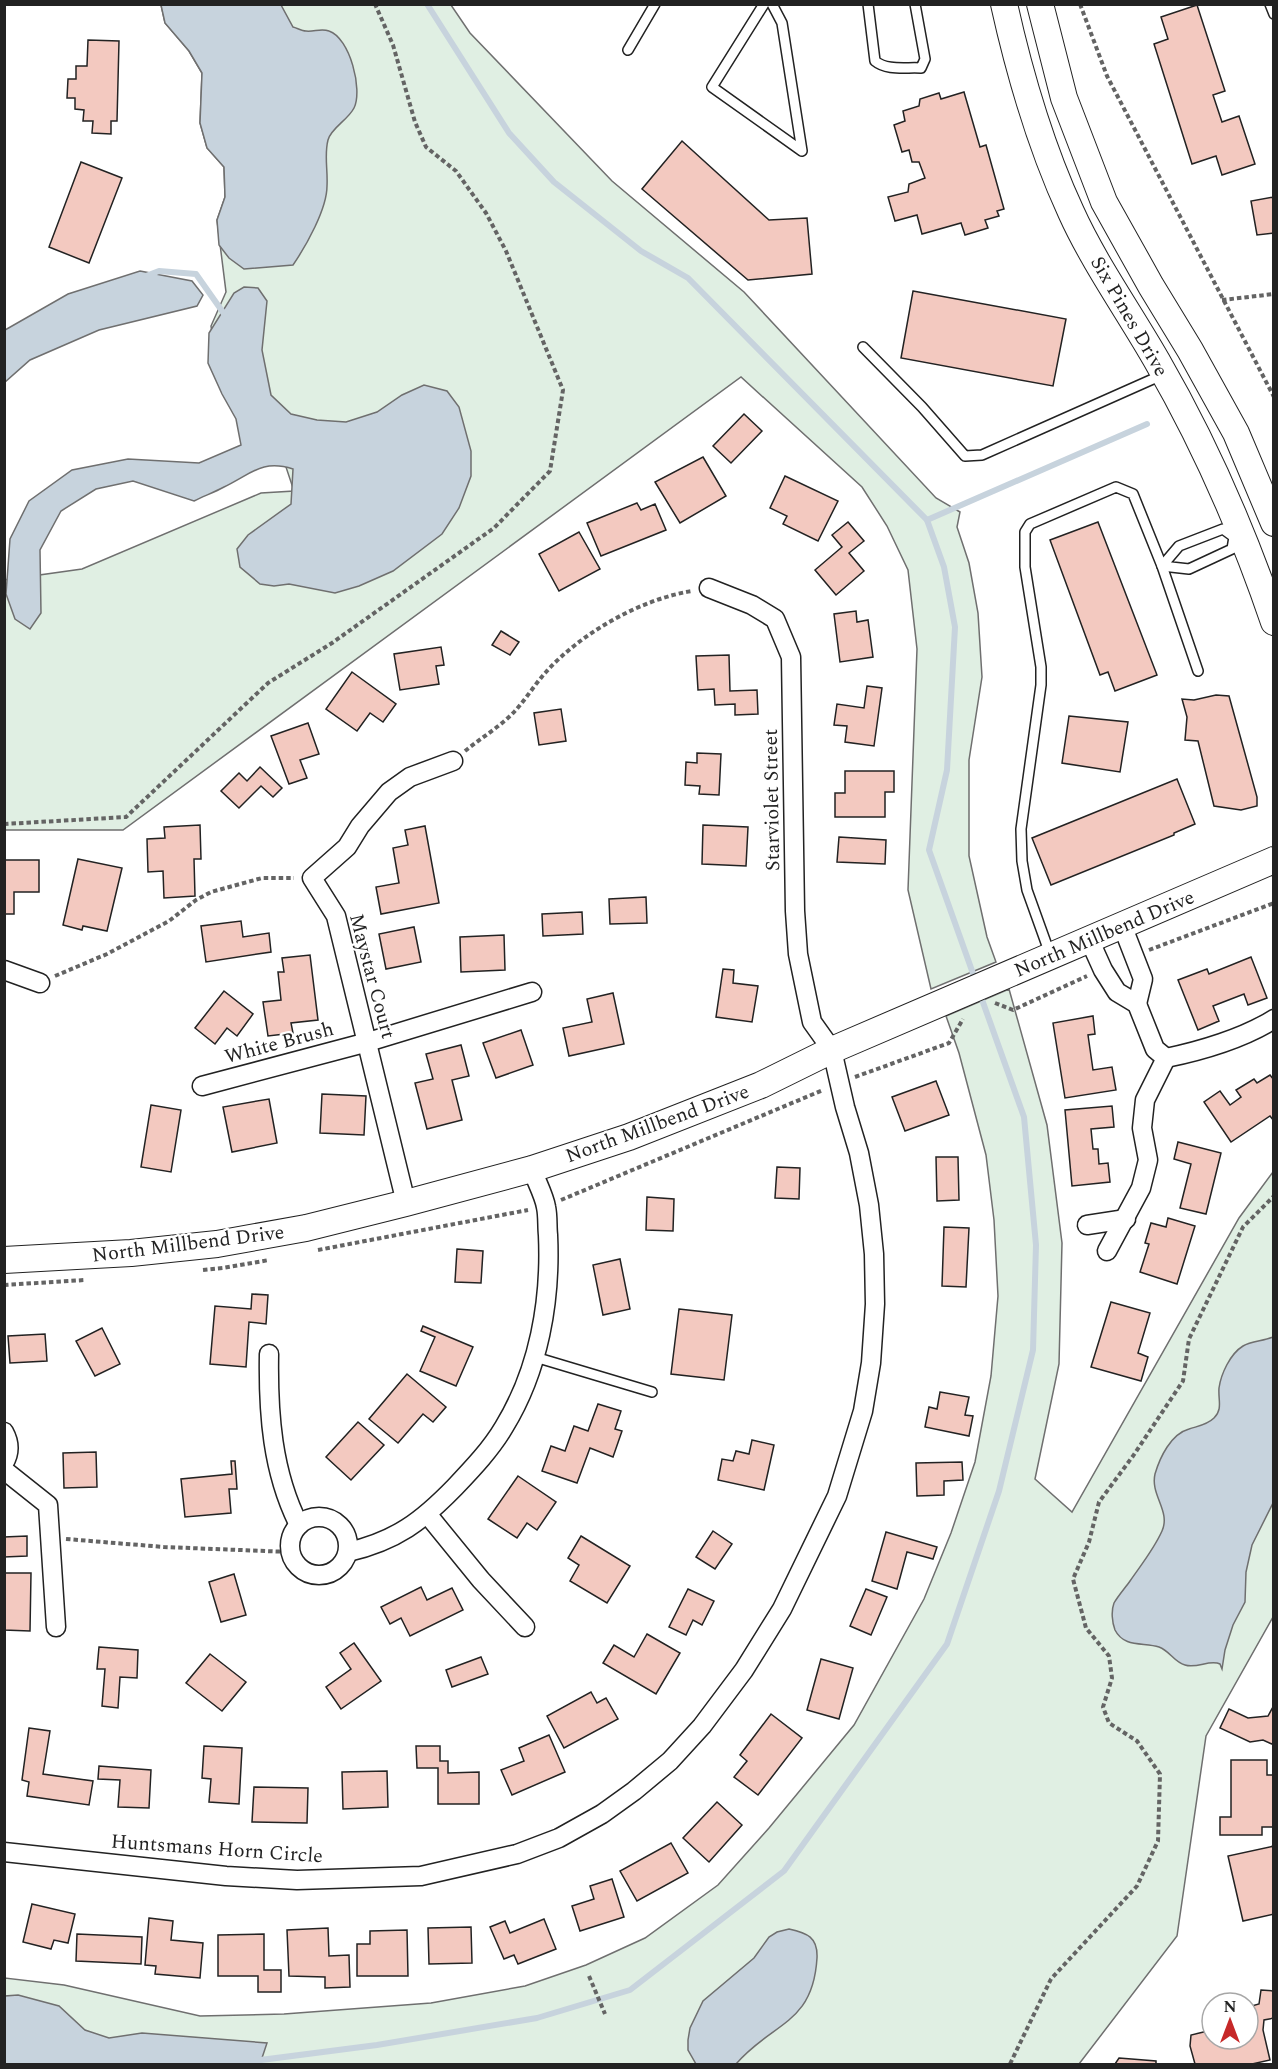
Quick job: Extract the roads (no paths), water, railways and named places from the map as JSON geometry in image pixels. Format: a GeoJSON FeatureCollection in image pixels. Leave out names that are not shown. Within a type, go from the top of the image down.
{"type":"FeatureCollection","features":[{"type":"Feature","properties":{"kind":"street","name":"Six Pines Drive"},"geometry":{"type":"LineString","coordinates":[[1004,4],[1031,109],[1071,213],[1203,444],[1237,536],[1257,573],[1274,622]]}},
{"type":"Feature","properties":{"kind":"street","name":"Six Pines Drive"},"geometry":{"type":"LineString","coordinates":[[1040,4],[1064,98],[1104,202],[1236,433],[1273,521]]}},
{"type":"Feature","properties":{"kind":"street"},"geometry":{"type":"LineString","coordinates":[[1237,536],[1273,521]]}},
{"type":"Feature","properties":{"kind":"street","name":"Starviolet Street"},"geometry":{"type":"LineString","coordinates":[[709,588],[752,605],[775,619],[791,657],[795,911],[798,954],[812,1022],[832,1050]]}},
{"type":"Feature","properties":{"kind":"street","name":"Maystar Court"},"geometry":{"type":"LineString","coordinates":[[406,1203],[336,916],[312,878],[347,847],[360,826],[389,792],[410,777],[453,761]]}},
{"type":"Feature","properties":{"kind":"street","name":"North Millbend Drive"},"geometry":{"type":"LineString","coordinates":[[4,1260],[131,1253],[217,1244],[306,1228],[532,1169],[629,1137],[761,1085],[832,1050],[1274,860]]}},
{"type":"Feature","properties":{"kind":"street"},"geometry":{"type":"LineString","coordinates":[[1122,925],[1143,979],[1137,1004],[1155,1049],[1166,1058]]}},
{"type":"Feature","properties":{"kind":"street"},"geometry":{"type":"LineString","coordinates":[[1089,939],[1103,970],[1117,992],[1137,1004]]}},
{"type":"Feature","properties":{"kind":"street"},"geometry":{"type":"LineString","coordinates":[[4,969],[40,983]]}},
{"type":"Feature","properties":{"kind":"street","name":"White Brush"},"geometry":{"type":"LineString","coordinates":[[202,1086],[368,1042],[532,992]]}},
{"type":"Feature","properties":{"kind":"street"},"geometry":{"type":"LineString","coordinates":[[1166,1058],[1189,1053],[1260,1027],[1274,1019]]}},
{"type":"Feature","properties":{"kind":"street","name":"Huntsmans Horn Circle"},"geometry":{"type":"LineString","coordinates":[[4,1852],[226,1876],[297,1881],[422,1876],[516,1854],[559,1838],[602,1814],[670,1761],[702,1726],[744,1670],[782,1609],[837,1496],[863,1412],[871,1363],[874,1254],[869,1205],[859,1153],[845,1107],[832,1050]]}},
{"type":"Feature","properties":{"kind":"street"},"geometry":{"type":"LineString","coordinates":[[1107,1251],[1141,1188],[1148,1160],[1142,1128],[1145,1100],[1166,1058]]}},
{"type":"Feature","properties":{"kind":"street"},"geometry":{"type":"LineString","coordinates":[[348,1551],[374,1546],[428,1515],[480,1461],[504,1427],[524,1388],[535,1357],[546,1309],[549,1266],[546,1206],[532,1169]]}},
{"type":"Feature","properties":{"kind":"street"},"geometry":{"type":"LineString","coordinates":[[1088,1225],[1126,1219]]}},
{"type":"Feature","properties":{"kind":"street"},"geometry":{"type":"LineString","coordinates":[[269,1354],[270,1420],[284,1490],[299,1525]]}},
{"type":"Feature","properties":{"kind":"street"},"geometry":{"type":"LineString","coordinates":[[4,1432],[9,1444],[8,1456],[4,1463]]}},
{"type":"Feature","properties":{"kind":"street"},"geometry":{"type":"LineString","coordinates":[[4,1470],[48,1505],[56,1627]]}},
{"type":"Feature","properties":{"kind":"street"},"geometry":{"type":"LineString","coordinates":[[428,1515],[525,1628]]}},
{"type":"Feature","properties":{"kind":"street"},"geometry":{"type":"LineString","coordinates":[[316,1517],[332,1520],[344,1531],[348,1551],[339,1568],[329,1574],[319,1576],[302,1571],[297,1566],[290,1552],[290,1542],[299,1525],[316,1517]]}},
{"type":"Feature","properties":{"kind":"lane"},"geometry":{"type":"LineString","coordinates":[[628,50],[655,4]]}},
{"type":"Feature","properties":{"kind":"lane"},"geometry":{"type":"LineString","coordinates":[[764,4],[712,87],[802,151],[782,23],[772,4]]}},
{"type":"Feature","properties":{"kind":"lane"},"geometry":{"type":"LineString","coordinates":[[868,4],[875,61],[881,66],[921,68],[925,59],[915,4]]}},
{"type":"Feature","properties":{"kind":"lane"},"geometry":{"type":"LineString","coordinates":[[1270,4],[1274,14]]}},
{"type":"Feature","properties":{"kind":"lane"},"geometry":{"type":"LineString","coordinates":[[863,347],[922,407],[965,456],[982,455],[1164,374]]}},
{"type":"Feature","properties":{"kind":"lane"},"geometry":{"type":"LineString","coordinates":[[1051,956],[1027,890],[1022,861],[1021,828],[1041,685],[1041,667],[1025,567],[1025,532],[1030,524],[1116,487],[1133,494],[1162,566],[1198,671]]}},
{"type":"Feature","properties":{"kind":"lane"},"geometry":{"type":"LineString","coordinates":[[1223,529],[1237,536],[1232,549],[1189,568],[1162,566],[1179,546],[1223,529]]}},
{"type":"Feature","properties":{"kind":"lane"},"geometry":{"type":"LineString","coordinates":[[535,1357],[652,1392]]}},
{"type":"Feature","properties":{"kind":"waterway"},"geometry":{"type":"LineString","coordinates":[[427,4],[509,133],[554,182],[641,251],[688,278],[927,520],[944,567],[955,627],[947,770],[929,850],[976,982]]}},
{"type":"Feature","properties":{"kind":"waterway"},"geometry":{"type":"LineString","coordinates":[[146,276],[159,271],[196,274],[227,318]]}},
{"type":"Feature","properties":{"kind":"waterway"},"geometry":{"type":"LineString","coordinates":[[927,520],[1147,424]]}},
{"type":"Feature","properties":{"kind":"waterway"},"geometry":{"type":"LineString","coordinates":[[253,2061],[377,2045],[537,2018],[630,1990],[784,1871],[947,1644],[999,1491],[1033,1350],[1036,1245],[1024,1117],[980,994]]}}]}
